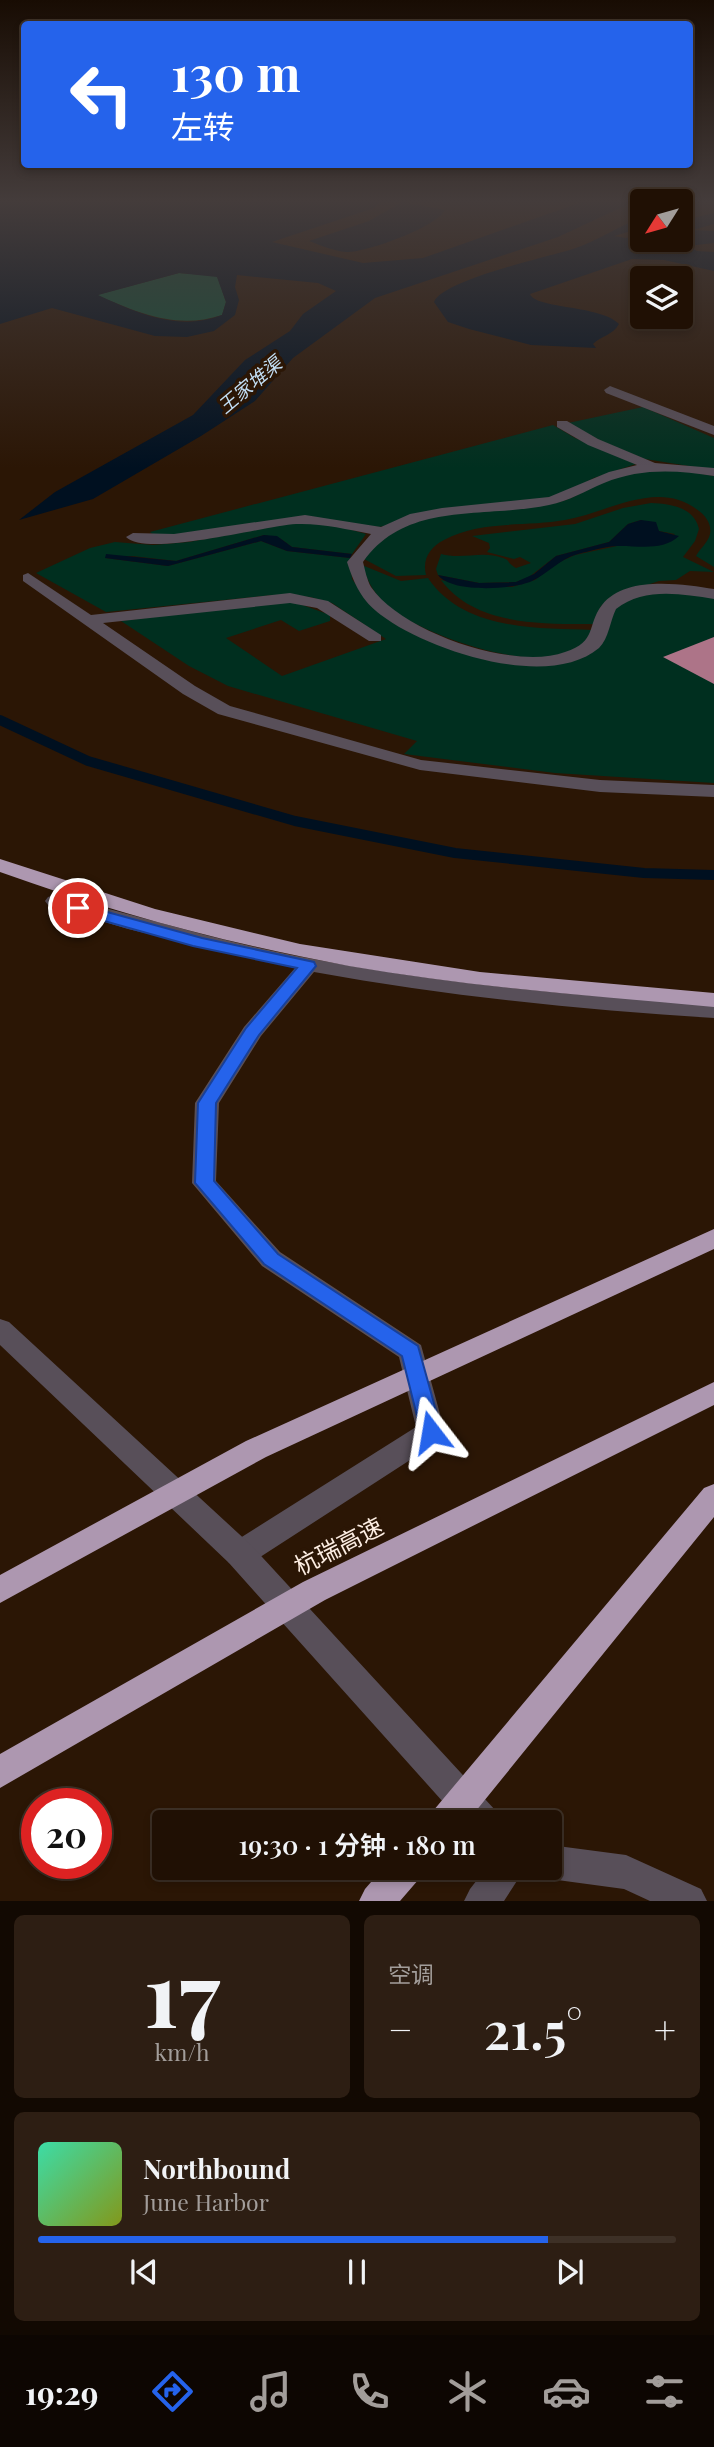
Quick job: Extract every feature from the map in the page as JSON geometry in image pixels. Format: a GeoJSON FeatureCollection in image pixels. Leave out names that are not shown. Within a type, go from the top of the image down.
{"type":"FeatureCollection","features":[{"type":"Feature","properties":{"kind":"highway"},"geometry":{"type":"LineString","coordinates":[[0,865],[152,913],[353,959],[540,985],[714,1000]]}},
{"type":"Feature","properties":{"kind":"highway"},"geometry":{"type":"LineString","coordinates":[[0,1590],[256,1449],[714,1238]]}},
{"type":"Feature","properties":{"kind":"highway","name":"杭瑞高速"},"geometry":{"type":"LineString","coordinates":[[0,1772],[314,1591],[714,1393]]}},
{"type":"Feature","properties":{"kind":"highway"},"geometry":{"type":"LineString","coordinates":[[455,1810],[714,1496]]}},
{"type":"Feature","properties":{"kind":"highway"},"geometry":{"type":"LineString","coordinates":[[377,1901],[396,1880]]}},
{"type":"Feature","properties":{"kind":"street"},"geometry":{"type":"LineString","coordinates":[[610,390],[714,431]]}},
{"type":"Feature","properties":{"kind":"street"},"geometry":{"type":"LineString","coordinates":[[562,424],[593,442],[650,466],[714,472]]}},
{"type":"Feature","properties":{"kind":"street"},"geometry":{"type":"LineString","coordinates":[[650,466],[608,476],[551,501],[451,511],[380,531],[371,537],[355,562],[358,579],[376,603],[424,635],[506,660],[536,662],[578,653],[591,646],[599,635],[609,606],[627,596],[676,589],[714,594]]}},
{"type":"Feature","properties":{"kind":"street"},"geometry":{"type":"LineString","coordinates":[[133,537],[188,539],[297,520],[380,531]]}},
{"type":"Feature","properties":{"kind":"street"},"geometry":{"type":"LineString","coordinates":[[28,578],[189,690],[224,710],[420,765],[600,786],[714,791]]}},
{"type":"Feature","properties":{"kind":"street"},"geometry":{"type":"LineString","coordinates":[[88,620],[290,598],[322,604],[375,638]]}},
{"type":"Feature","properties":{"kind":"street"},"geometry":{"type":"LineString","coordinates":[[189,690],[238,698]]}},
{"type":"Feature","properties":{"kind":"street"},"geometry":{"type":"LineString","coordinates":[[55,901],[199,943],[308,966],[610,1006],[714,1011]]}},
{"type":"Feature","properties":{"kind":"street"},"geometry":{"type":"LineString","coordinates":[[240,1554],[431,1432],[411,1352],[271,1259],[204,1183],[207,1103],[252,1032],[308,966]]}},
{"type":"Feature","properties":{"kind":"street"},"geometry":{"type":"LineString","coordinates":[[0,1329],[240,1554],[473,1810]]}},
{"type":"Feature","properties":{"kind":"street"},"geometry":{"type":"LineString","coordinates":[[562,1863],[626,1871],[689,1901]]}},
{"type":"Feature","properties":{"kind":"street"},"geometry":{"type":"LineString","coordinates":[[482,1901],[499,1880]]}},
{"type":"Feature","properties":{"kind":"green space"},"geometry":{"type":"Polygon","coordinates":[[[113,291],[222,291],[226,302],[222,315],[189,321],[143,313],[97,295],[113,291]]]}},
{"type":"Feature","properties":{"kind":"green space"},"geometry":{"type":"Polygon","coordinates":[[[643,407],[714,438],[714,470],[645,459],[601,441],[568,423],[643,407]]]}},
{"type":"Feature","properties":{"kind":"green space"},"geometry":{"type":"Polygon","coordinates":[[[553,425],[575,438],[636,464],[594,478],[562,495],[379,527],[295,517],[200,534],[155,536],[150,532],[553,425]]]}},
{"type":"Feature","properties":{"kind":"green space"},"geometry":{"type":"Polygon","coordinates":[[[668,468],[714,476],[714,567],[696,556],[710,534],[706,518],[683,502],[667,498],[633,501],[565,520],[473,529],[439,543],[431,550],[425,564],[426,575],[396,576],[364,559],[379,541],[400,528],[424,519],[555,503],[614,477],[668,468]]]}},
{"type":"Feature","properties":{"kind":"green space"},"geometry":{"type":"Polygon","coordinates":[[[651,503],[681,508],[692,516],[699,529],[695,541],[683,557],[714,572],[690,571],[676,580],[659,581],[614,596],[601,606],[594,624],[532,622],[491,614],[455,595],[441,580],[476,587],[512,587],[535,580],[555,564],[575,555],[617,546],[660,545],[675,534],[659,531],[641,520],[628,524],[609,542],[556,556],[529,577],[516,582],[479,583],[438,575],[436,569],[441,554],[495,556],[505,559],[516,568],[531,563],[520,557],[514,559],[487,552],[489,543],[472,536],[575,524],[623,508],[651,503]]]}},
{"type":"Feature","properties":{"kind":"green space"},"geometry":{"type":"Polygon","coordinates":[[[298,522],[338,526],[366,534],[352,554],[292,547],[281,539],[264,535],[176,561],[132,556],[105,558],[168,566],[261,541],[287,551],[350,558],[352,579],[369,603],[480,656],[521,665],[573,660],[606,617],[628,599],[665,593],[714,597],[714,783],[555,773],[404,754],[417,741],[228,686],[189,666],[121,621],[272,602],[297,603],[330,615],[330,621],[299,631],[281,620],[226,638],[282,676],[386,639],[332,603],[310,597],[273,595],[106,612],[36,573],[90,548],[115,542],[153,545],[189,542],[298,522]]]}},
{"type":"Feature","properties":{"kind":"green space"},"geometry":{"type":"Polygon","coordinates":[[[362,565],[401,581],[428,578],[443,595],[461,608],[481,617],[526,627],[593,630],[585,644],[568,654],[544,658],[517,656],[458,642],[408,620],[391,609],[373,589],[362,565]]]}},
{"type":"Feature","properties":{"kind":"water"},"geometry":{"type":"Polygon","coordinates":[[[0,291],[114,291],[98,295],[143,314],[190,322],[222,315],[226,302],[222,291],[236,291],[239,300],[235,315],[214,331],[187,337],[155,336],[52,308],[0,324],[0,291]]]}},
{"type":"Feature","properties":{"kind":"water","name":"王家堆渠"},"geometry":{"type":"Polygon","coordinates":[[[335,291],[397,291],[375,298],[293,358],[255,401],[201,436],[93,499],[19,520],[55,492],[193,415],[245,360],[290,331],[303,314],[335,291]]]}},
{"type":"Feature","properties":{"kind":"water"},"geometry":{"type":"Polygon","coordinates":[[[447,291],[540,291],[530,294],[543,302],[598,313],[619,324],[614,331],[593,344],[596,348],[531,345],[448,322],[434,302],[447,291]]]}},
{"type":"Feature","properties":{"kind":"water"},"geometry":{"type":"Polygon","coordinates":[[[641,520],[656,522],[659,531],[679,536],[657,546],[616,546],[578,554],[565,559],[532,581],[511,586],[468,587],[445,581],[438,575],[479,583],[516,582],[534,574],[556,556],[609,542],[628,524],[641,520]]]}},
{"type":"Feature","properties":{"kind":"water"},"geometry":{"type":"Polygon","coordinates":[[[264,535],[277,536],[292,547],[352,554],[350,558],[287,551],[261,541],[168,566],[105,558],[106,554],[176,561],[264,535]]]}},
{"type":"Feature","properties":{"kind":"building"},"geometry":{"type":"Polygon","coordinates":[[[714,637],[714,684],[663,657],[714,637]]]}},
{"type":"Feature","properties":{"kind":"waterway"},"geometry":{"type":"LineString","coordinates":[[0,720],[88,761],[295,821],[455,853],[644,873],[714,875]]}},
{"type":"Feature","properties":{"kind":"route"},"geometry":{"type":"LineString","coordinates":[[78,908],[199,943],[308,966],[252,1032],[207,1103],[204,1183],[271,1259],[411,1352],[431,1432]]}}]}
